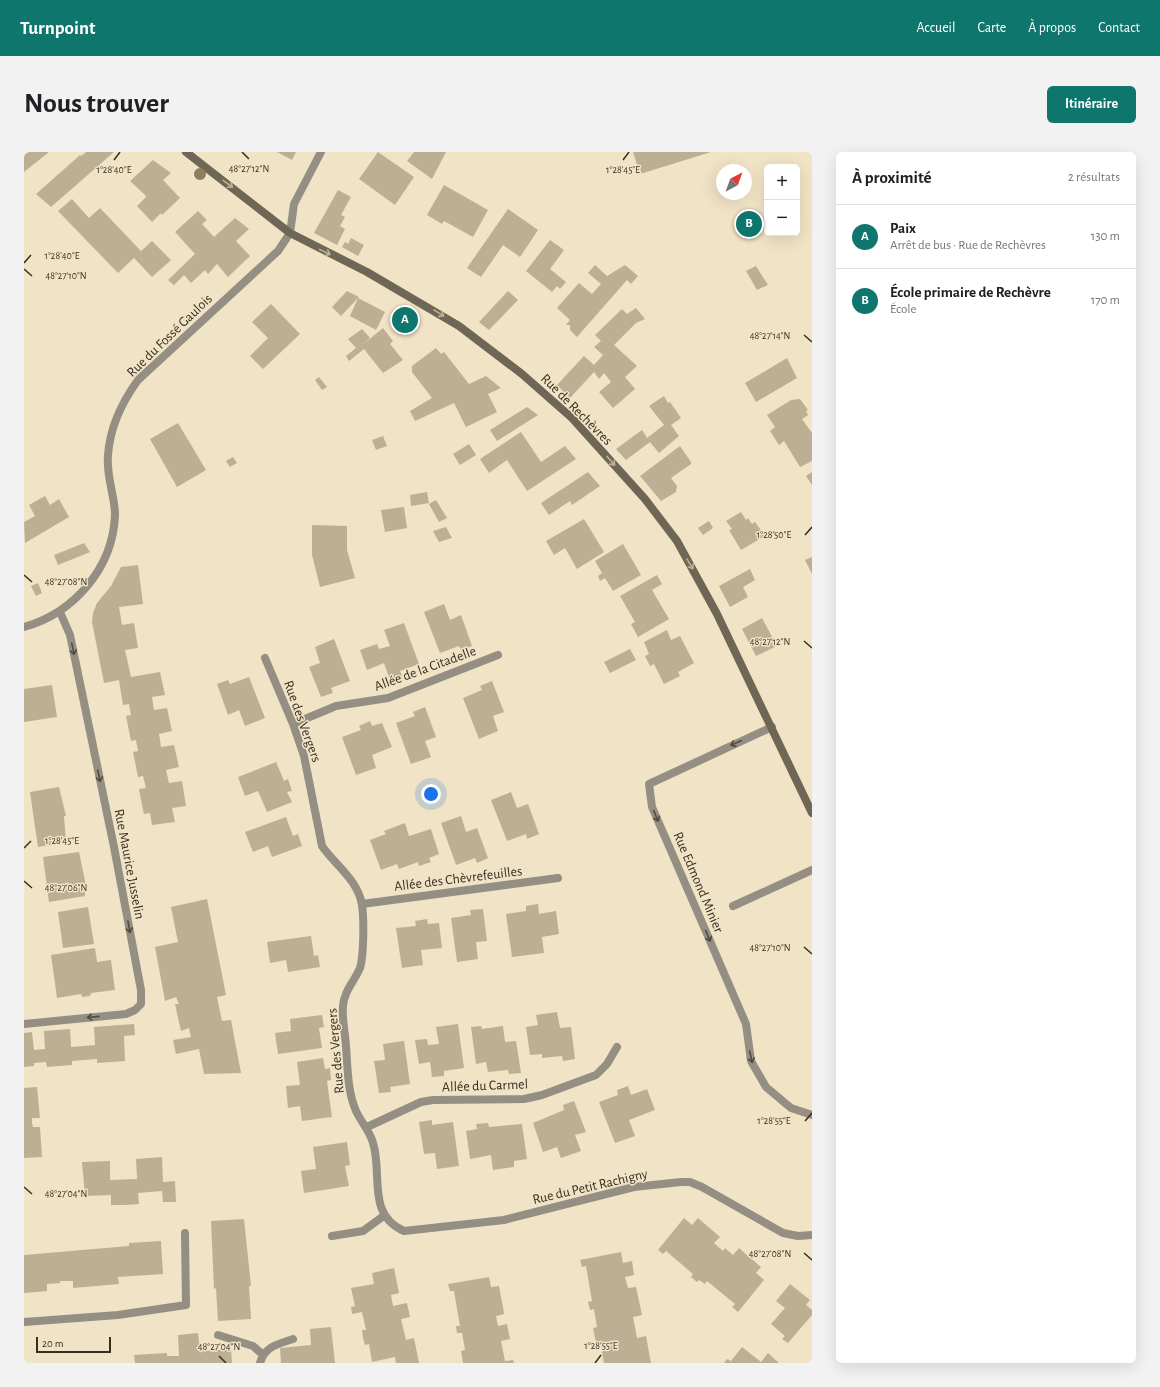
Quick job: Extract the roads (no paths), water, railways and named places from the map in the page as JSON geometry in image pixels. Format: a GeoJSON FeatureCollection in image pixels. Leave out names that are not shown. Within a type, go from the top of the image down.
{"type":"FeatureCollection","features":[{"type":"Feature","properties":{"kind":"street","name":"Rue de Rechèvres"},"geometry":{"type":"LineString","coordinates":[[186,152],[290,233],[367,272],[459,326],[522,374],[572,418],[645,499],[677,541],[717,614],[772,726],[812,813]]}},
{"type":"Feature","properties":{"kind":"street"},"geometry":{"type":"LineString","coordinates":[[290,233],[294,204],[321,152]]}},
{"type":"Feature","properties":{"kind":"street","name":"Rue du Fossé Gaulois"},"geometry":{"type":"LineString","coordinates":[[24,628],[38,624],[60,612],[96,576],[109,550],[115,514],[107,474],[108,454],[112,432],[125,398],[138,380],[278,251],[290,233]]}},
{"type":"Feature","properties":{"kind":"street","name":"Rue Maurice Jusselin"},"geometry":{"type":"LineString","coordinates":[[24,1024],[126,1014],[135,1010],[141,1004],[141,990],[114,846],[70,635],[60,612]]}},
{"type":"Feature","properties":{"kind":"street","name":"Allée de la Citadelle"},"geometry":{"type":"LineString","coordinates":[[293,724],[336,706],[388,698],[498,655]]}},
{"type":"Feature","properties":{"kind":"street","name":"Rue des Vergers"},"geometry":{"type":"LineString","coordinates":[[265,658],[293,724],[304,756],[322,846],[329,856],[345,871],[362,904],[363,949],[360,968],[345,993],[342,1008],[351,1095],[356,1112],[367,1127],[374,1144],[381,1210],[387,1218]]}},
{"type":"Feature","properties":{"kind":"street","name":"Rue Edmond Minier"},"geometry":{"type":"LineString","coordinates":[[772,726],[649,784],[652,807],[746,1024],[751,1061],[766,1087],[791,1108],[812,1115]]}},
{"type":"Feature","properties":{"kind":"street"},"geometry":{"type":"LineString","coordinates":[[733,906],[812,870]]}},
{"type":"Feature","properties":{"kind":"street","name":"Allée des Chèvrefeuilles"},"geometry":{"type":"LineString","coordinates":[[362,904],[558,878]]}},
{"type":"Feature","properties":{"kind":"street","name":"Allée du Carmel"},"geometry":{"type":"LineString","coordinates":[[367,1127],[422,1102],[433,1100],[524,1099],[542,1095],[596,1075],[607,1064],[617,1047]]}},
{"type":"Feature","properties":{"kind":"street","name":"Rue du Petit Rachigny"},"geometry":{"type":"LineString","coordinates":[[387,1218],[396,1227],[404,1231],[504,1220],[634,1187],[690,1182],[702,1187],[783,1232],[798,1236],[812,1235]]}},
{"type":"Feature","properties":{"kind":"street"},"geometry":{"type":"LineString","coordinates":[[332,1236],[363,1232],[387,1218]]}},
{"type":"Feature","properties":{"kind":"street"},"geometry":{"type":"LineString","coordinates":[[24,1322],[118,1314],[186,1305],[185,1233]]}},
{"type":"Feature","properties":{"kind":"street"},"geometry":{"type":"LineString","coordinates":[[218,1335],[253,1346],[262,1354]]}},
{"type":"Feature","properties":{"kind":"street"},"geometry":{"type":"LineString","coordinates":[[260,1363],[262,1354],[269,1348],[293,1339]]}},
{"type":"Feature","properties":{"kind":"place","name":"École primaire de Rechèvre"},"geometry":{"type":"Point","coordinates":[749,224]}},
{"type":"Feature","properties":{"kind":"place","name":"Paix"},"geometry":{"type":"Point","coordinates":[405,320]}}]}
